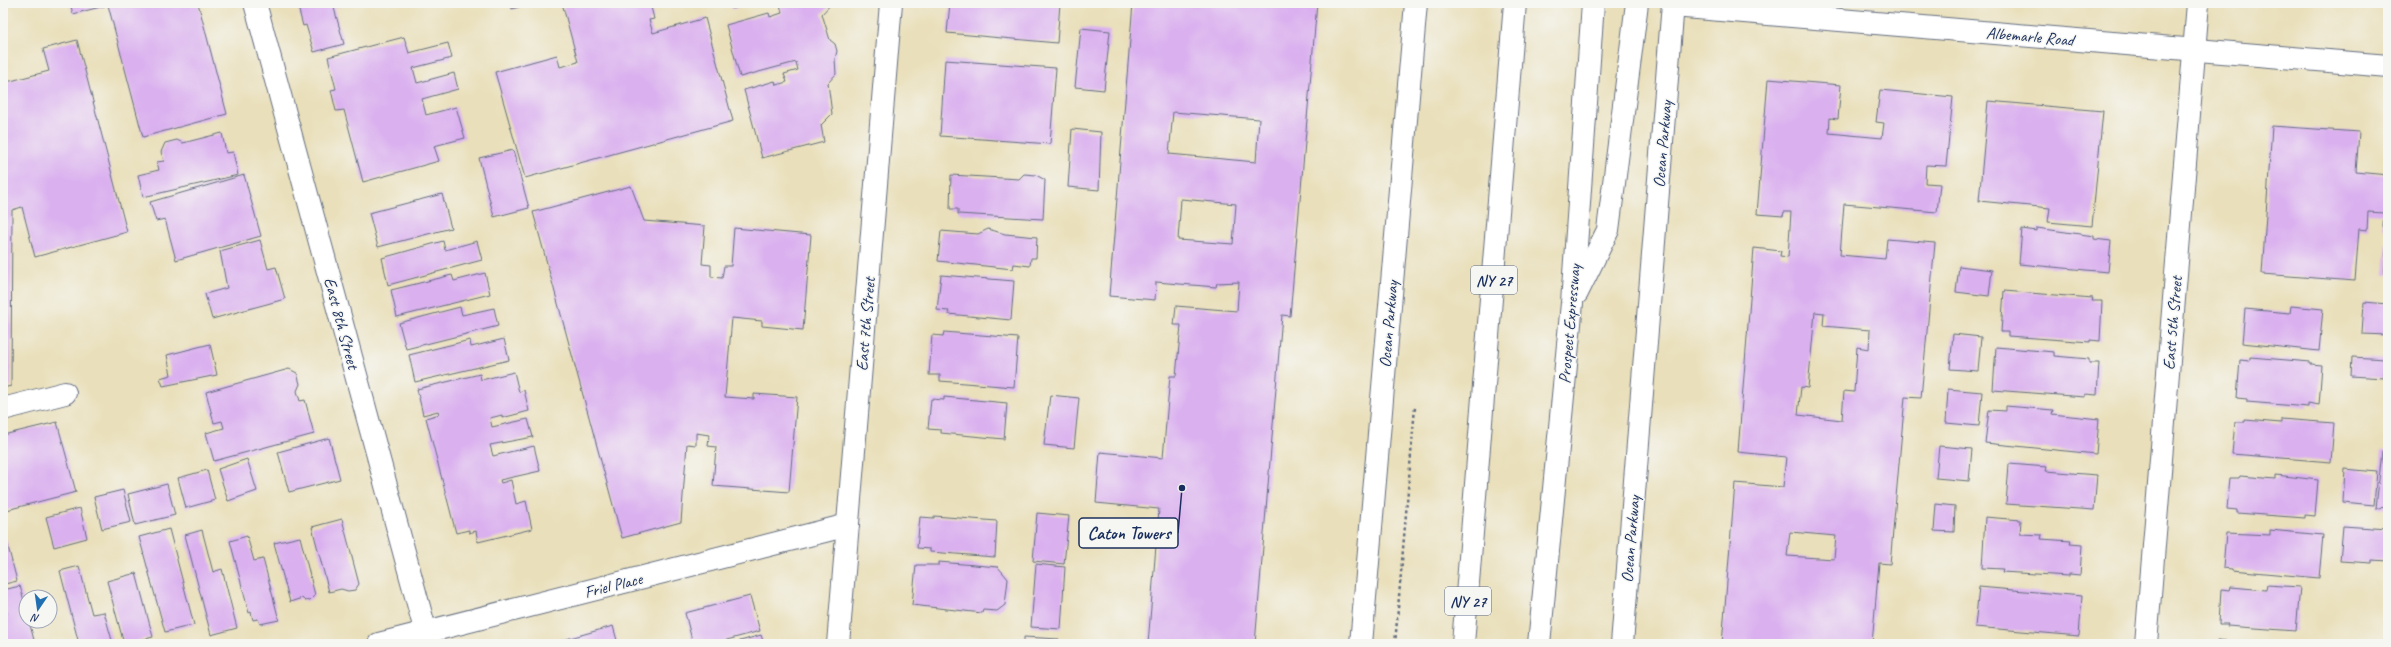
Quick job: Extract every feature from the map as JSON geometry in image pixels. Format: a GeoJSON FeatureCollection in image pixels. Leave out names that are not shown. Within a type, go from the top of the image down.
{"type":"FeatureCollection","features":[{"type":"Feature","properties":{"kind":"main road","name":"East 8th Street"},"geometry":{"type":"LineString","coordinates":[[255,3],[428,638]]}},
{"type":"Feature","properties":{"kind":"main road","name":"East 7th Street"},"geometry":{"type":"LineString","coordinates":[[838,644],[891,3]]}},
{"type":"Feature","properties":{"kind":"main road","name":"Ocean Parkway"},"geometry":{"type":"LineString","coordinates":[[1361,644],[1416,3]]}},
{"type":"Feature","properties":{"kind":"main road","name":"NY 27"},"geometry":{"type":"LineString","coordinates":[[1464,644],[1515,3]]}},
{"type":"Feature","properties":{"kind":"main road","name":"Prospect Expressway"},"geometry":{"type":"LineString","coordinates":[[1539,644],[1572,304],[1593,3]]}},
{"type":"Feature","properties":{"kind":"main road"},"geometry":{"type":"LineString","coordinates":[[1572,304],[1608,230],[1637,3]]}},
{"type":"Feature","properties":{"kind":"main road","name":"East 5th Street"},"geometry":{"type":"LineString","coordinates":[[2146,644],[2198,3]]}},
{"type":"Feature","properties":{"kind":"main road","name":"Ocean Parkway"},"geometry":{"type":"LineString","coordinates":[[1622,644],[1673,4]]}},
{"type":"Feature","properties":{"kind":"main road","name":"Albemarle Road"},"geometry":{"type":"LineString","coordinates":[[1673,4],[2388,66]]}},
{"type":"Feature","properties":{"kind":"main road"},"geometry":{"type":"LineString","coordinates":[[3,409],[65,392]]}},
{"type":"Feature","properties":{"kind":"main road","name":"Friel Place"},"geometry":{"type":"LineString","coordinates":[[379,644],[428,638],[848,525]]}},
{"type":"Feature","properties":{"kind":"building"},"geometry":{"type":"Polygon","coordinates":[[[70,3],[198,3],[227,114],[143,137],[108,5],[73,14],[70,3]]]}},
{"type":"Feature","properties":{"kind":"building"},"geometry":{"type":"Polygon","coordinates":[[[297,3],[350,3],[334,8],[344,44],[314,52],[306,25],[303,26],[297,3]]]}},
{"type":"Feature","properties":{"kind":"building"},"geometry":{"type":"Polygon","coordinates":[[[510,3],[532,3],[512,9],[510,3]]]}},
{"type":"Feature","properties":{"kind":"building"},"geometry":{"type":"Polygon","coordinates":[[[562,3],[650,3],[654,19],[649,20],[653,33],[705,18],[733,121],[525,178],[495,72],[557,55],[560,67],[578,62],[562,3]]]}},
{"type":"Feature","properties":{"kind":"building"},"geometry":{"type":"Polygon","coordinates":[[[731,3],[751,3],[732,9],[731,3]]]}},
{"type":"Feature","properties":{"kind":"building"},"geometry":{"type":"Polygon","coordinates":[[[832,3],[822,14],[830,40],[835,44],[837,51],[835,59],[836,74],[828,83],[832,114],[821,125],[824,142],[762,158],[744,90],[775,81],[776,85],[787,82],[784,74],[798,70],[796,62],[740,77],[726,25],[769,13],[770,17],[782,13],[780,4],[832,3]]]}},
{"type":"Feature","properties":{"kind":"building"},"geometry":{"type":"Polygon","coordinates":[[[950,3],[1060,3],[1057,43],[947,33],[950,3]]]}},
{"type":"Feature","properties":{"kind":"building"},"geometry":{"type":"Polygon","coordinates":[[[1133,3],[1317,3],[1290,316],[1282,315],[1255,644],[1148,644],[1159,509],[1096,503],[1100,452],[1163,458],[1170,376],[1176,376],[1181,325],[1174,325],[1176,306],[1237,311],[1239,282],[1217,283],[1216,287],[1156,282],[1155,300],[1109,296],[1133,3]],[[1173,112],[1169,154],[1256,162],[1259,119],[1173,112]],[[1181,199],[1178,240],[1233,244],[1236,204],[1181,199]]]}},
{"type":"Feature","properties":{"kind":"building"},"geometry":{"type":"Polygon","coordinates":[[[1081,28],[1110,31],[1104,90],[1075,87],[1081,28]]]}},
{"type":"Feature","properties":{"kind":"building"},"geometry":{"type":"Polygon","coordinates":[[[404,37],[409,53],[448,43],[452,58],[413,68],[417,83],[454,73],[458,89],[422,99],[426,115],[456,107],[465,138],[434,146],[439,161],[363,182],[344,110],[336,111],[331,90],[336,89],[328,57],[404,37]]]}},
{"type":"Feature","properties":{"kind":"building"},"geometry":{"type":"Polygon","coordinates":[[[77,40],[127,232],[35,257],[22,207],[12,210],[11,386],[3,388],[3,83],[49,71],[43,49],[77,40]]]}},
{"type":"Feature","properties":{"kind":"building"},"geometry":{"type":"Polygon","coordinates":[[[945,60],[1056,68],[1050,144],[940,136],[945,60]]]}},
{"type":"Feature","properties":{"kind":"building"},"geometry":{"type":"Polygon","coordinates":[[[1768,79],[1841,85],[1838,119],[1830,118],[1829,133],[1882,138],[1884,123],[1876,122],[1880,90],[1953,97],[1946,166],[1926,165],[1925,183],[1940,184],[1937,212],[1844,204],[1840,255],[1885,259],[1887,239],[1935,243],[1921,398],[1905,397],[1890,564],[1879,563],[1872,644],[1814,644],[1783,641],[1783,644],[1722,644],[1735,483],[1783,487],[1786,457],[1738,452],[1754,248],[1781,251],[1780,256],[1788,257],[1791,212],[1784,212],[1783,216],[1757,214],[1768,79]],[[1815,312],[1808,388],[1801,387],[1798,415],[1842,420],[1844,391],[1854,392],[1857,347],[1869,349],[1870,330],[1823,326],[1824,313],[1815,312]],[[1790,532],[1787,556],[1834,559],[1836,536],[1790,532]]]}},
{"type":"Feature","properties":{"kind":"building"},"geometry":{"type":"Polygon","coordinates":[[[1988,101],[2103,111],[2092,226],[2048,222],[2050,208],[1979,201],[1988,101]]]}},
{"type":"Feature","properties":{"kind":"building"},"geometry":{"type":"Polygon","coordinates":[[[2272,126],[2359,132],[2356,172],[2388,175],[2388,235],[2383,227],[2384,213],[2368,212],[2367,230],[2359,229],[2355,281],[2262,274],[2272,126]]]}},
{"type":"Feature","properties":{"kind":"building"},"geometry":{"type":"Polygon","coordinates":[[[1072,129],[1101,132],[1099,190],[1068,187],[1072,129]]]}},
{"type":"Feature","properties":{"kind":"building"},"geometry":{"type":"Polygon","coordinates":[[[222,133],[226,153],[233,152],[238,175],[143,197],[138,175],[159,170],[157,162],[164,161],[161,152],[165,143],[177,140],[183,143],[222,133]]]}},
{"type":"Feature","properties":{"kind":"building"},"geometry":{"type":"Polygon","coordinates":[[[513,150],[529,208],[494,217],[479,158],[513,150]]]}},
{"type":"Feature","properties":{"kind":"building"},"geometry":{"type":"Polygon","coordinates":[[[1024,174],[1036,175],[1045,180],[1043,219],[958,214],[958,209],[950,209],[951,175],[1019,179],[1024,174]]]}},
{"type":"Feature","properties":{"kind":"building"},"geometry":{"type":"Polygon","coordinates":[[[244,175],[261,236],[176,260],[165,219],[156,221],[150,202],[244,175]]]}},
{"type":"Feature","properties":{"kind":"building"},"geometry":{"type":"Polygon","coordinates":[[[631,186],[644,221],[705,226],[702,264],[711,265],[711,277],[722,278],[724,266],[731,266],[734,228],[811,235],[803,330],[762,326],[762,321],[732,318],[725,397],[754,399],[754,394],[797,397],[789,492],[713,486],[716,447],[708,446],[709,435],[696,433],[696,445],[687,444],[681,522],[622,538],[533,212],[631,186]]]}},
{"type":"Feature","properties":{"kind":"building"},"geometry":{"type":"Polygon","coordinates":[[[442,194],[451,228],[378,247],[369,213],[442,194]]]}},
{"type":"Feature","properties":{"kind":"building"},"geometry":{"type":"Polygon","coordinates":[[[2037,228],[2094,236],[2094,239],[2111,241],[2108,272],[2019,264],[2022,229],[2037,231],[2037,228]]]}},
{"type":"Feature","properties":{"kind":"building"},"geometry":{"type":"Polygon","coordinates":[[[988,229],[1005,234],[1037,237],[1036,258],[1031,258],[1030,266],[1014,264],[1013,269],[938,261],[941,231],[978,234],[988,229]]]}},
{"type":"Feature","properties":{"kind":"building"},"geometry":{"type":"Polygon","coordinates":[[[260,240],[268,269],[276,267],[285,299],[212,319],[205,294],[227,288],[220,251],[260,240]]]}},
{"type":"Feature","properties":{"kind":"building"},"geometry":{"type":"Polygon","coordinates":[[[443,241],[445,250],[477,241],[482,260],[388,285],[382,258],[443,241]]]}},
{"type":"Feature","properties":{"kind":"building"},"geometry":{"type":"Polygon","coordinates":[[[2387,243],[2388,275],[2384,275],[2387,243]]]}},
{"type":"Feature","properties":{"kind":"building"},"geometry":{"type":"Polygon","coordinates":[[[1959,266],[1992,270],[1989,296],[1956,292],[1959,266]]]}},
{"type":"Feature","properties":{"kind":"building"},"geometry":{"type":"Polygon","coordinates":[[[485,273],[490,294],[397,317],[391,290],[452,275],[454,281],[485,273]]]}},
{"type":"Feature","properties":{"kind":"building"},"geometry":{"type":"Polygon","coordinates":[[[941,275],[1014,281],[1011,320],[948,314],[949,311],[937,310],[941,275]]]}},
{"type":"Feature","properties":{"kind":"building"},"geometry":{"type":"Polygon","coordinates":[[[2004,291],[2093,298],[2092,301],[2102,301],[2100,341],[2090,340],[2090,342],[2008,336],[2008,332],[2001,332],[2004,291]]]}},
{"type":"Feature","properties":{"kind":"building"},"geometry":{"type":"Polygon","coordinates":[[[2364,302],[2388,304],[2388,335],[2362,334],[2364,302]]]}},
{"type":"Feature","properties":{"kind":"building"},"geometry":{"type":"Polygon","coordinates":[[[2291,306],[2323,309],[2319,351],[2242,343],[2245,309],[2290,313],[2291,306]]]}},
{"type":"Feature","properties":{"kind":"building"},"geometry":{"type":"Polygon","coordinates":[[[460,307],[462,315],[494,308],[498,326],[406,349],[399,323],[460,307]]]}},
{"type":"Feature","properties":{"kind":"building"},"geometry":{"type":"Polygon","coordinates":[[[944,332],[1018,338],[1014,387],[940,381],[940,375],[929,375],[932,335],[943,336],[944,332]]]}},
{"type":"Feature","properties":{"kind":"building"},"geometry":{"type":"Polygon","coordinates":[[[1953,334],[1981,337],[1978,371],[1950,369],[1953,334]]]}},
{"type":"Feature","properties":{"kind":"building"},"geometry":{"type":"Polygon","coordinates":[[[504,339],[509,360],[415,382],[409,355],[470,340],[471,347],[504,339]]]}},
{"type":"Feature","properties":{"kind":"building"},"geometry":{"type":"Polygon","coordinates":[[[210,344],[217,375],[163,386],[160,378],[171,375],[167,355],[210,344]]]}},
{"type":"Feature","properties":{"kind":"building"},"geometry":{"type":"Polygon","coordinates":[[[1996,347],[2054,352],[2054,356],[2089,359],[2089,363],[2099,363],[2097,395],[2085,394],[2085,397],[1993,390],[1996,347]]]}},
{"type":"Feature","properties":{"kind":"building"},"geometry":{"type":"Polygon","coordinates":[[[2250,357],[2311,362],[2311,364],[2322,365],[2319,405],[2308,403],[2308,407],[2247,402],[2247,399],[2237,398],[2240,360],[2250,361],[2250,357]]]}},
{"type":"Feature","properties":{"kind":"building"},"geometry":{"type":"Polygon","coordinates":[[[2352,357],[2385,359],[2384,378],[2351,376],[2352,357]]]}},
{"type":"Feature","properties":{"kind":"building"},"geometry":{"type":"Polygon","coordinates":[[[289,369],[297,373],[300,384],[297,391],[300,401],[305,400],[314,434],[214,461],[206,433],[224,428],[222,421],[214,423],[206,392],[289,369]]]}},
{"type":"Feature","properties":{"kind":"building"},"geometry":{"type":"Polygon","coordinates":[[[514,372],[519,392],[524,390],[529,411],[502,418],[502,415],[490,418],[492,427],[528,419],[533,437],[490,445],[493,456],[534,446],[540,471],[500,480],[501,483],[511,480],[516,504],[526,501],[532,529],[478,542],[476,531],[469,533],[469,530],[456,533],[426,418],[439,414],[438,411],[423,415],[417,389],[480,374],[481,380],[514,372]]]}},
{"type":"Feature","properties":{"kind":"building"},"geometry":{"type":"Polygon","coordinates":[[[1948,389],[1982,392],[1979,426],[1946,423],[1948,389]]]}},
{"type":"Feature","properties":{"kind":"building"},"geometry":{"type":"Polygon","coordinates":[[[1050,395],[1079,398],[1074,448],[1044,445],[1050,395]]]}},
{"type":"Feature","properties":{"kind":"building"},"geometry":{"type":"Polygon","coordinates":[[[944,397],[1007,403],[1004,439],[941,433],[941,430],[928,429],[931,399],[944,400],[944,397]]]}},
{"type":"Feature","properties":{"kind":"building"},"geometry":{"type":"Polygon","coordinates":[[[2006,406],[2053,410],[2052,414],[2099,419],[2096,454],[1985,443],[1989,410],[2006,411],[2006,406]]]}},
{"type":"Feature","properties":{"kind":"building"},"geometry":{"type":"Polygon","coordinates":[[[2281,419],[2334,423],[2331,462],[2232,454],[2235,422],[2245,422],[2245,420],[2281,423],[2281,419]]]}},
{"type":"Feature","properties":{"kind":"building"},"geometry":{"type":"Polygon","coordinates":[[[57,422],[76,492],[3,511],[3,435],[57,422]]]}},
{"type":"Feature","properties":{"kind":"building"},"geometry":{"type":"Polygon","coordinates":[[[329,438],[340,479],[289,492],[278,452],[329,438]]]}},
{"type":"Feature","properties":{"kind":"building"},"geometry":{"type":"Polygon","coordinates":[[[1939,446],[1972,449],[1969,481],[1936,478],[1939,446]]]}},
{"type":"Feature","properties":{"kind":"building"},"geometry":{"type":"Polygon","coordinates":[[[2382,451],[2388,451],[2388,507],[2376,508],[2382,451]]]}},
{"type":"Feature","properties":{"kind":"building"},"geometry":{"type":"Polygon","coordinates":[[[247,459],[257,491],[228,501],[218,469],[247,459]]]}},
{"type":"Feature","properties":{"kind":"building"},"geometry":{"type":"Polygon","coordinates":[[[2009,464],[2047,467],[2046,471],[2097,475],[2094,510],[2006,504],[2009,464]]]}},
{"type":"Feature","properties":{"kind":"building"},"geometry":{"type":"Polygon","coordinates":[[[2345,469],[2377,472],[2374,505],[2343,502],[2345,469]]]}},
{"type":"Feature","properties":{"kind":"building"},"geometry":{"type":"Polygon","coordinates":[[[207,470],[215,500],[186,508],[178,478],[207,470]]]}},
{"type":"Feature","properties":{"kind":"building"},"geometry":{"type":"Polygon","coordinates":[[[2276,475],[2318,480],[2315,516],[2305,515],[2305,518],[2237,513],[2237,510],[2227,509],[2230,478],[2239,478],[2240,476],[2276,479],[2276,475]]]}},
{"type":"Feature","properties":{"kind":"building"},"geometry":{"type":"Polygon","coordinates":[[[167,484],[175,515],[135,525],[128,494],[167,484]]]}},
{"type":"Feature","properties":{"kind":"building"},"geometry":{"type":"Polygon","coordinates":[[[123,490],[131,522],[102,529],[94,497],[123,490]]]}},
{"type":"Feature","properties":{"kind":"building"},"geometry":{"type":"Polygon","coordinates":[[[1936,504],[1955,506],[1954,532],[1934,531],[1936,504]]]}},
{"type":"Feature","properties":{"kind":"building"},"geometry":{"type":"Polygon","coordinates":[[[80,508],[87,538],[54,547],[46,517],[80,508]]]}},
{"type":"Feature","properties":{"kind":"building"},"geometry":{"type":"Polygon","coordinates":[[[1037,513],[1069,516],[1064,564],[1033,561],[1037,513]]]}},
{"type":"Feature","properties":{"kind":"building"},"geometry":{"type":"Polygon","coordinates":[[[934,516],[997,521],[995,557],[930,552],[930,549],[917,548],[920,517],[934,518],[934,516]]]}},
{"type":"Feature","properties":{"kind":"building"},"geometry":{"type":"Polygon","coordinates":[[[1985,517],[2021,520],[2020,534],[2042,535],[2041,539],[2071,541],[2070,544],[2082,545],[2080,575],[2069,574],[2069,576],[2002,572],[2003,569],[1982,568],[1985,517]]]}},
{"type":"Feature","properties":{"kind":"building"},"geometry":{"type":"Polygon","coordinates":[[[342,519],[359,584],[355,590],[348,591],[341,589],[329,592],[312,527],[342,519]]]}},
{"type":"Feature","properties":{"kind":"building"},"geometry":{"type":"Polygon","coordinates":[[[2343,526],[2388,529],[2388,561],[2372,560],[2372,563],[2340,561],[2343,526]]]}},
{"type":"Feature","properties":{"kind":"building"},"geometry":{"type":"Polygon","coordinates":[[[169,529],[194,625],[165,632],[139,537],[169,529]]]}},
{"type":"Feature","properties":{"kind":"building"},"geometry":{"type":"Polygon","coordinates":[[[202,530],[213,572],[222,569],[237,628],[211,635],[185,535],[202,530]]]}},
{"type":"Feature","properties":{"kind":"building"},"geometry":{"type":"Polygon","coordinates":[[[2270,530],[2323,535],[2319,578],[2223,568],[2226,533],[2270,535],[2270,530]]]}},
{"type":"Feature","properties":{"kind":"building"},"geometry":{"type":"Polygon","coordinates":[[[4,531],[17,581],[5,584],[3,576],[4,531]]]}},
{"type":"Feature","properties":{"kind":"building"},"geometry":{"type":"Polygon","coordinates":[[[247,536],[254,561],[263,559],[279,620],[260,624],[258,619],[253,620],[251,612],[249,613],[230,541],[247,536]]]}},
{"type":"Feature","properties":{"kind":"building"},"geometry":{"type":"Polygon","coordinates":[[[300,537],[315,595],[310,600],[305,601],[302,598],[290,602],[274,543],[300,537]]]}},
{"type":"Feature","properties":{"kind":"building"},"geometry":{"type":"Polygon","coordinates":[[[939,562],[998,567],[1008,579],[1005,605],[997,611],[983,610],[982,613],[912,605],[916,565],[939,565],[939,562]]]}},
{"type":"Feature","properties":{"kind":"building"},"geometry":{"type":"Polygon","coordinates":[[[1036,564],[1065,567],[1061,629],[1031,627],[1036,564]]]}},
{"type":"Feature","properties":{"kind":"building"},"geometry":{"type":"Polygon","coordinates":[[[79,566],[92,614],[104,612],[113,644],[79,644],[60,571],[79,566]]]}},
{"type":"Feature","properties":{"kind":"building"},"geometry":{"type":"Polygon","coordinates":[[[136,573],[153,637],[124,644],[107,581],[136,573]]]}},
{"type":"Feature","properties":{"kind":"building"},"geometry":{"type":"Polygon","coordinates":[[[2267,585],[2300,587],[2296,631],[2227,626],[2228,624],[2219,624],[2221,589],[2230,590],[2231,587],[2266,590],[2267,585]]]}},
{"type":"Feature","properties":{"kind":"building"},"geometry":{"type":"Polygon","coordinates":[[[20,586],[21,589],[18,589],[18,629],[31,629],[35,644],[4,644],[3,615],[7,614],[3,590],[20,586]]]}},
{"type":"Feature","properties":{"kind":"building"},"geometry":{"type":"Polygon","coordinates":[[[1979,587],[2082,596],[2079,636],[1975,627],[1979,587]]]}},
{"type":"Feature","properties":{"kind":"building"},"geometry":{"type":"Polygon","coordinates":[[[750,596],[760,631],[712,644],[693,644],[685,613],[750,596]]]}},
{"type":"Feature","properties":{"kind":"building"},"geometry":{"type":"Polygon","coordinates":[[[613,626],[618,644],[549,644],[613,626]]]}},
{"type":"Feature","properties":{"kind":"building"},"geometry":{"type":"Polygon","coordinates":[[[761,635],[764,644],[730,644],[761,635]]]}},
{"type":"Feature","properties":{"kind":"building"},"geometry":{"type":"Polygon","coordinates":[[[1024,637],[1059,639],[1058,644],[1024,644],[1024,637]]]}},
{"type":"Feature","properties":{"kind":"building"},"geometry":{"type":"Polygon","coordinates":[[[2217,640],[2252,643],[2252,644],[2217,644],[2217,640]]]}},
{"type":"Feature","properties":{"kind":"building"},"geometry":{"type":"Polygon","coordinates":[[[2330,641],[2351,643],[2351,644],[2330,644],[2330,641]]]}},
{"type":"Feature","properties":{"kind":"place","name":"Caton Towers"},"geometry":{"type":"Point","coordinates":[1182,488]}}]}
